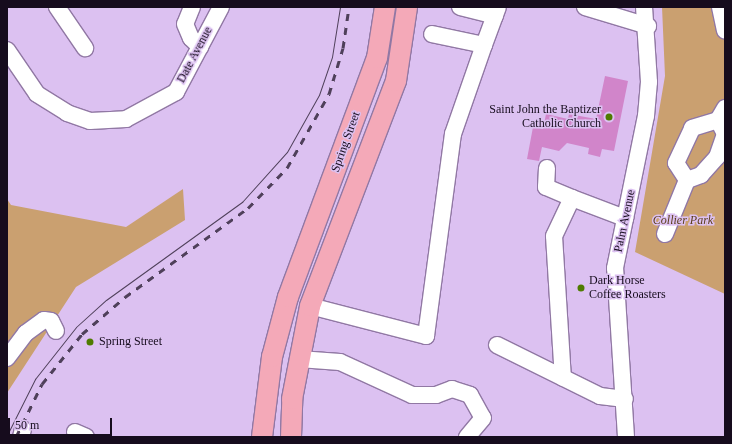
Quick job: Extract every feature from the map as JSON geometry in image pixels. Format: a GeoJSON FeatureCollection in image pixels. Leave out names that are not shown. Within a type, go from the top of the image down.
{"type":"FeatureCollection","features":[{"type":"Feature","properties":{"kind":"main road","name":"Spring Street"},"geometry":{"type":"LineString","coordinates":[[262,437],[272,357],[288,297],[377,58],[384,7]]}},
{"type":"Feature","properties":{"kind":"main road","name":"Spring Street"},"geometry":{"type":"LineString","coordinates":[[291,437],[292,399],[310,306],[396,81],[407,7]]}},
{"type":"Feature","properties":{"kind":"street"},"geometry":{"type":"LineString","coordinates":[[57,7],[85,48]]}},
{"type":"Feature","properties":{"kind":"street"},"geometry":{"type":"LineString","coordinates":[[192,7],[185,24],[191,38],[200,47]]}},
{"type":"Feature","properties":{"kind":"street","name":"Date Avenue"},"geometry":{"type":"LineString","coordinates":[[7,50],[37,94],[67,113],[90,121],[126,119],[176,92],[221,7]]}},
{"type":"Feature","properties":{"kind":"street"},"geometry":{"type":"LineString","coordinates":[[310,306],[426,336],[453,134],[497,11],[460,7]]}},
{"type":"Feature","properties":{"kind":"street"},"geometry":{"type":"LineString","coordinates":[[585,7],[648,26]]}},
{"type":"Feature","properties":{"kind":"street","name":"Palm Avenue"},"geometry":{"type":"LineString","coordinates":[[626,437],[625,398],[615,293],[615,268],[646,116],[648,26],[644,7]]}},
{"type":"Feature","properties":{"kind":"street"},"geometry":{"type":"LineString","coordinates":[[720,7],[725,30]]}},
{"type":"Feature","properties":{"kind":"street"},"geometry":{"type":"LineString","coordinates":[[432,34],[484,45]]}},
{"type":"Feature","properties":{"kind":"street"},"geometry":{"type":"LineString","coordinates":[[722,114],[725,134],[717,157],[701,176],[686,180],[676,163],[692,128],[722,114]]}},
{"type":"Feature","properties":{"kind":"street"},"geometry":{"type":"LineString","coordinates":[[547,168],[546,187],[625,218]]}},
{"type":"Feature","properties":{"kind":"street"},"geometry":{"type":"LineString","coordinates":[[665,234],[686,180]]}},
{"type":"Feature","properties":{"kind":"street"},"geometry":{"type":"LineString","coordinates":[[563,378],[554,236],[572,198]]}},
{"type":"Feature","properties":{"kind":"street"},"geometry":{"type":"LineString","coordinates":[[7,358],[26,333],[44,320],[51,321],[56,331]]}},
{"type":"Feature","properties":{"kind":"street"},"geometry":{"type":"LineString","coordinates":[[497,345],[600,396],[625,398]]}},
{"type":"Feature","properties":{"kind":"street"},"geometry":{"type":"LineString","coordinates":[[299,359],[340,362],[412,395],[436,395],[452,389],[470,396],[483,418],[467,437]]}},
{"type":"Feature","properties":{"kind":"green space","name":"Collier Park"},"geometry":{"type":"Polygon","coordinates":[[[662,7],[725,7],[725,294],[635,252],[665,76],[662,7]]]}},
{"type":"Feature","properties":{"kind":"green space"},"geometry":{"type":"Polygon","coordinates":[[[183,189],[185,220],[76,287],[7,393],[7,199],[11,205],[126,227],[183,189]]]}},
{"type":"Feature","properties":{"kind":"building","name":"Saint John the Baptizer Catholic Church"},"geometry":{"type":"Polygon","coordinates":[[[605,76],[628,81],[614,151],[602,149],[600,157],[588,154],[589,148],[567,143],[559,151],[542,147],[539,161],[527,159],[533,127],[543,129],[546,114],[568,119],[569,114],[596,119],[605,76]]]}},
{"type":"Feature","properties":{"kind":"tram line"},"geometry":{"type":"LineString","coordinates":[[7,435],[35,379],[76,327],[106,300],[242,202],[287,152],[319,95],[332,57],[340,7]]}},
{"type":"Feature","properties":{"kind":"railway"},"geometry":{"type":"LineString","coordinates":[[16,437],[42,384],[82,334],[125,297],[248,208],[287,168],[329,94],[343,48],[349,7]]}},
{"type":"Feature","properties":{"kind":"place","name":"Saint John the Baptizer Catholic Church"},"geometry":{"type":"Point","coordinates":[609,117]}},
{"type":"Feature","properties":{"kind":"place","name":"Dark Horse Coffee Roasters"},"geometry":{"type":"Point","coordinates":[581,288]}},
{"type":"Feature","properties":{"kind":"place","name":"Spring Street"},"geometry":{"type":"Point","coordinates":[90,342]}}]}
